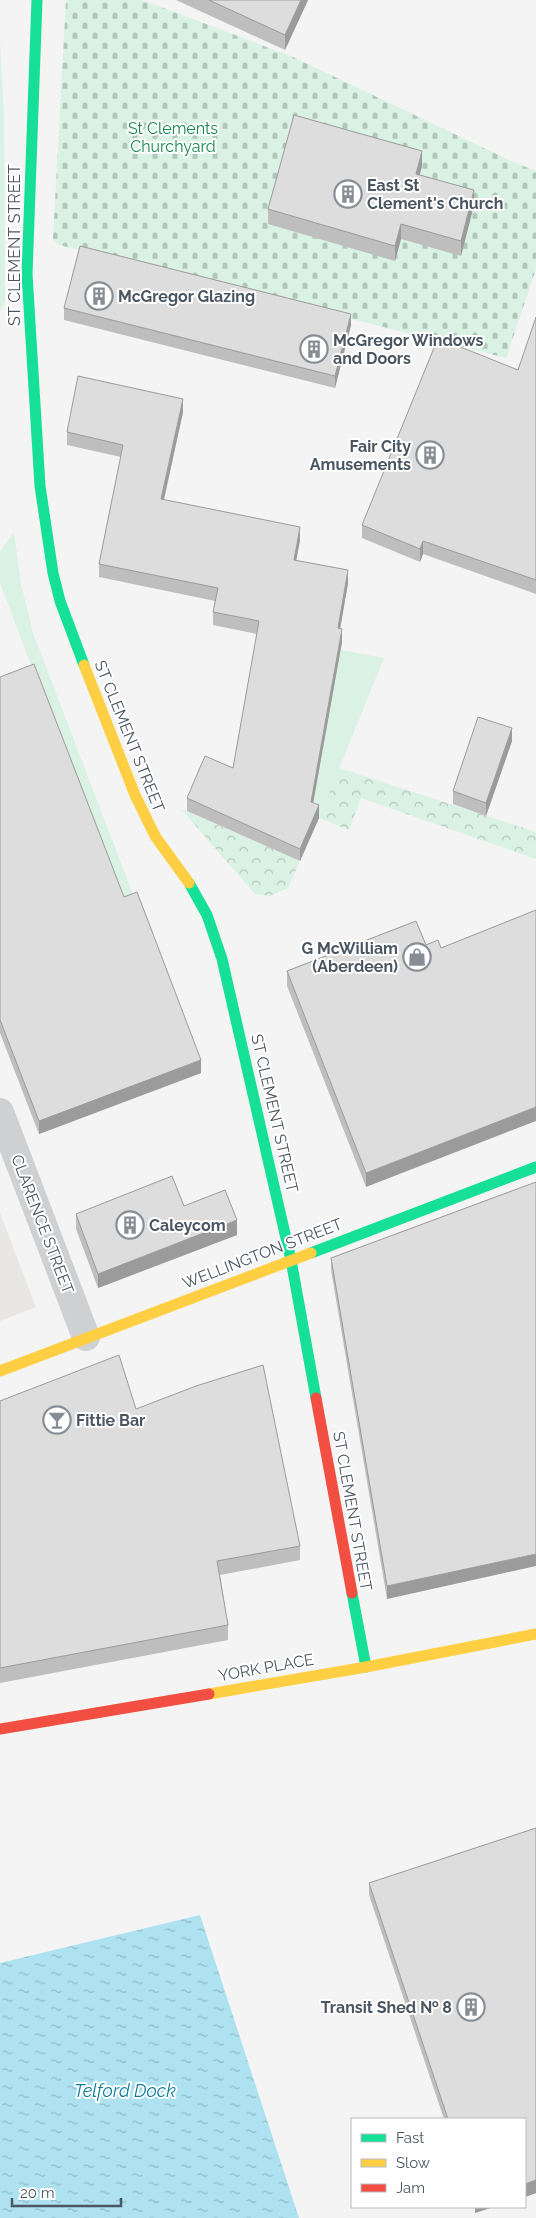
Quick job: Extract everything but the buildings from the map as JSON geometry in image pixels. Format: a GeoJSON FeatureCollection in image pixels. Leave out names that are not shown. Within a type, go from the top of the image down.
{"type":"FeatureCollection","features":[{"type":"Feature","properties":{"kind":"street","name":"ST CLEMENT STREET"},"geometry":{"type":"LineString","coordinates":[[37,0],[28,190],[27,274],[40,486],[53,573],[60,601],[135,795],[155,836],[196,894],[217,942],[230,984],[291,1260],[366,1667]]}},
{"type":"Feature","properties":{"kind":"street","name":"CLARENCE STREET"},"geometry":{"type":"LineString","coordinates":[[0,1112],[86,1337]]}},
{"type":"Feature","properties":{"kind":"street","name":"WELLINGTON STREET"},"geometry":{"type":"LineString","coordinates":[[0,1371],[536,1167]]}},
{"type":"Feature","properties":{"kind":"street","name":"YORK PLACE"},"geometry":{"type":"LineString","coordinates":[[0,1729],[366,1667],[536,1634]]}},
{"type":"Feature","properties":{"kind":"shaded area"},"geometry":{"type":"Polygon","coordinates":[[[0,1213],[36,1307],[0,1321],[0,1213]]]}},
{"type":"Feature","properties":{"kind":"green space","name":"St Clements Churchyard"},"geometry":{"type":"Polygon","coordinates":[[[66,0],[141,0],[172,11],[293,57],[511,161],[536,171],[536,269],[506,358],[59,245],[53,239],[66,0]],[[422,166],[268,224],[395,260],[422,166]]]}},
{"type":"Feature","properties":{"kind":"green space"},"geometry":{"type":"Polygon","coordinates":[[[0,40],[4,116],[5,302],[0,311],[0,40]]]}},
{"type":"Feature","properties":{"kind":"green space"},"geometry":{"type":"Polygon","coordinates":[[[14,532],[21,584],[33,633],[137,905],[124,910],[0,583],[0,552],[14,532]]]}},
{"type":"Feature","properties":{"kind":"green space"},"geometry":{"type":"Polygon","coordinates":[[[340,650],[384,658],[319,818],[311,815],[340,650]]]}},
{"type":"Feature","properties":{"kind":"green space"},"geometry":{"type":"Polygon","coordinates":[[[339,768],[536,832],[536,859],[361,798],[349,830],[319,818],[339,768]]]}},
{"type":"Feature","properties":{"kind":"green space"},"geometry":{"type":"Polygon","coordinates":[[[181,809],[300,861],[288,888],[270,896],[255,894],[181,809]]]}},
{"type":"Feature","properties":{"kind":"water","name":"Telford Dock"},"geometry":{"type":"Polygon","coordinates":[[[200,1915],[299,2218],[0,2218],[0,1963],[200,1915]]]}},
{"type":"Feature","properties":{"kind":"traffic: fast"},"geometry":{"type":"LineString","coordinates":[[37,0],[27,274],[40,486],[53,573],[60,601],[84,665]]}},
{"type":"Feature","properties":{"kind":"traffic: fast"},"geometry":{"type":"LineString","coordinates":[[189,883],[207,915],[222,959],[291,1260],[316,1398]]}},
{"type":"Feature","properties":{"kind":"traffic: fast"},"geometry":{"type":"LineString","coordinates":[[311,1253],[536,1167]]}},
{"type":"Feature","properties":{"kind":"traffic: fast"},"geometry":{"type":"LineString","coordinates":[[352,1593],[366,1667]]}},
{"type":"Feature","properties":{"kind":"traffic: slow"},"geometry":{"type":"LineString","coordinates":[[84,665],[135,795],[155,836],[189,883]]}},
{"type":"Feature","properties":{"kind":"traffic: slow"},"geometry":{"type":"LineString","coordinates":[[0,1371],[311,1253]]}},
{"type":"Feature","properties":{"kind":"traffic: slow"},"geometry":{"type":"LineString","coordinates":[[209,1694],[366,1667],[536,1634]]}},
{"type":"Feature","properties":{"kind":"traffic: jam"},"geometry":{"type":"LineString","coordinates":[[316,1398],[352,1593]]}},
{"type":"Feature","properties":{"kind":"traffic: jam"},"geometry":{"type":"LineString","coordinates":[[0,1729],[209,1694]]}},
{"type":"Feature","properties":{"kind":"place","name":"East St Clement's Church"},"geometry":{"type":"Point","coordinates":[348,194]}},
{"type":"Feature","properties":{"kind":"place","name":"McGregor Glazing"},"geometry":{"type":"Point","coordinates":[99,296]}},
{"type":"Feature","properties":{"kind":"place","name":"McGregor Windows and Doors"},"geometry":{"type":"Point","coordinates":[314,349]}},
{"type":"Feature","properties":{"kind":"place","name":"Fair City Amusements"},"geometry":{"type":"Point","coordinates":[430,455]}},
{"type":"Feature","properties":{"kind":"place","name":"G McWilliam (Aberdeen)"},"geometry":{"type":"Point","coordinates":[417,957]}},
{"type":"Feature","properties":{"kind":"place","name":"Caleycom"},"geometry":{"type":"Point","coordinates":[130,1225]}},
{"type":"Feature","properties":{"kind":"place","name":"Fittie Bar"},"geometry":{"type":"Point","coordinates":[57,1420]}},
{"type":"Feature","properties":{"kind":"place","name":"Transit Shed № 8"},"geometry":{"type":"Point","coordinates":[471,2007]}}]}
